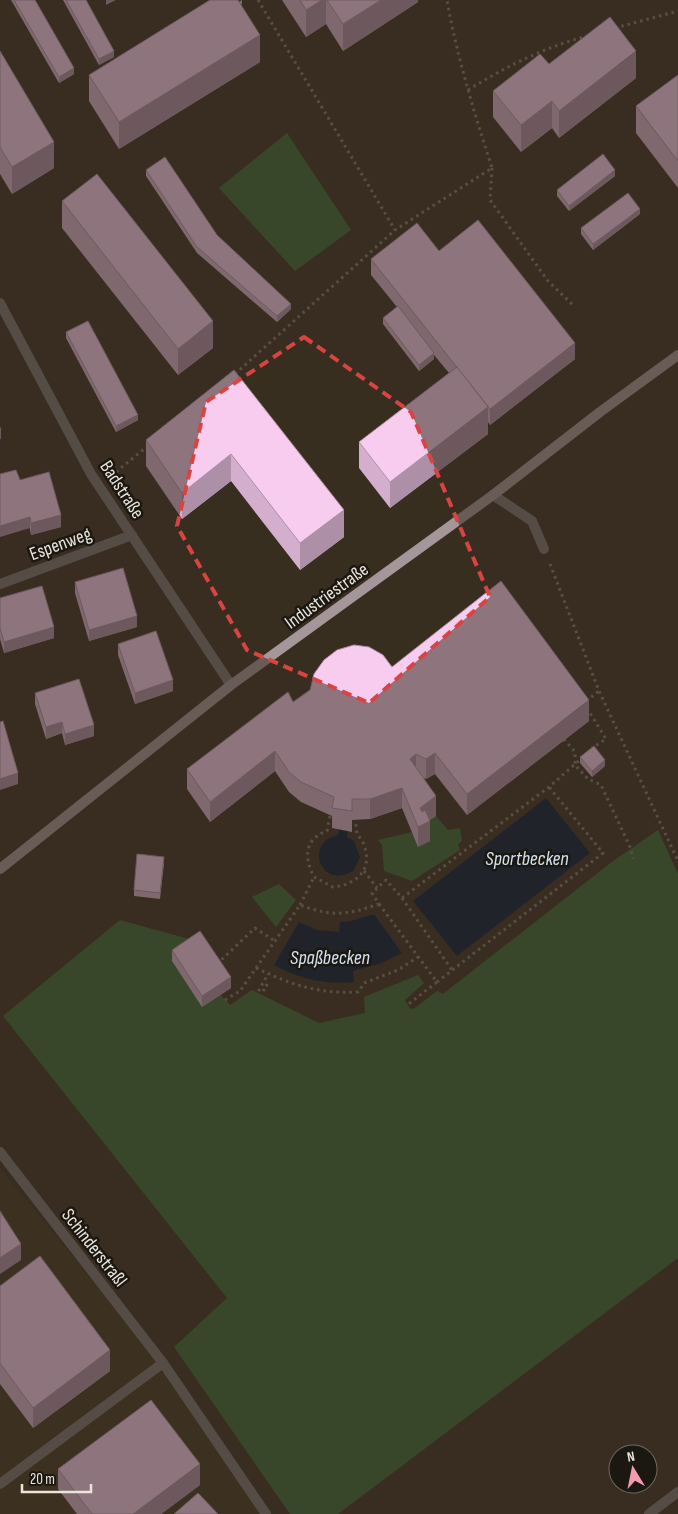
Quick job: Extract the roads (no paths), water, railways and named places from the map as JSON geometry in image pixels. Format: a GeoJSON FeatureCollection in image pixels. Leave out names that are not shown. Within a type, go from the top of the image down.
{"type":"FeatureCollection","features":[{"type":"Feature","properties":{"kind":"street","name":"Badstraße"},"geometry":{"type":"LineString","coordinates":[[0,303],[99,486],[231,685]]}},
{"type":"Feature","properties":{"kind":"street","name":"Industriestraße"},"geometry":{"type":"LineString","coordinates":[[0,869],[231,685],[493,495],[600,412],[678,355]]}},
{"type":"Feature","properties":{"kind":"street"},"geometry":{"type":"LineString","coordinates":[[493,495],[532,521],[544,549]]}},
{"type":"Feature","properties":{"kind":"street","name":"Espenweg"},"geometry":{"type":"LineString","coordinates":[[0,584],[132,535]]}},
{"type":"Feature","properties":{"kind":"street","name":"Schinderstraßl"},"geometry":{"type":"LineString","coordinates":[[0,1152],[163,1363],[266,1514]]}},
{"type":"Feature","properties":{"kind":"street"},"geometry":{"type":"LineString","coordinates":[[0,1484],[163,1363]]}},
{"type":"Feature","properties":{"kind":"street"},"geometry":{"type":"LineString","coordinates":[[649,1514],[678,1492]]}},
{"type":"Feature","properties":{"kind":"water","name":"Sportbecken"},"geometry":{"type":"Polygon","coordinates":[[[546,798],[590,853],[457,956],[413,901],[546,798]]]}},
{"type":"Feature","properties":{"kind":"water"},"geometry":{"type":"Polygon","coordinates":[[[341,818],[349,819],[347,837],[354,841],[360,857],[354,870],[343,875],[333,875],[326,871],[321,864],[319,855],[321,847],[327,840],[338,835],[341,818]]]}},
{"type":"Feature","properties":{"kind":"water","name":"Spaßbecken"},"geometry":{"type":"Polygon","coordinates":[[[374,914],[402,953],[382,963],[353,971],[354,982],[333,983],[312,980],[274,965],[299,922],[317,930],[339,932],[340,922],[351,921],[374,914]]]}}]}
